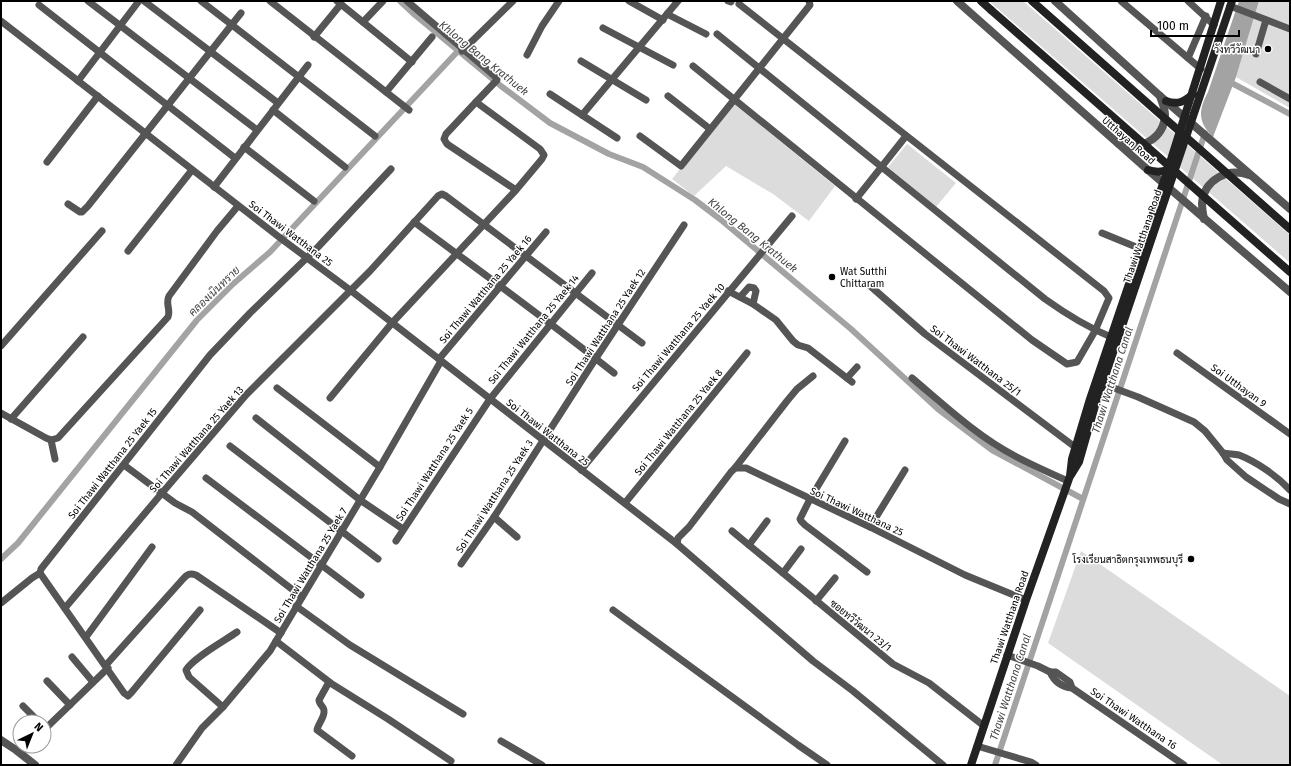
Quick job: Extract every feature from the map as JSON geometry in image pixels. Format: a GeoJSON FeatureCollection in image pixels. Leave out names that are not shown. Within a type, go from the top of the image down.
{"type":"FeatureCollection","features":[{"type":"Feature","properties":{"kind":"main road","name":"Utthayan Road"},"geometry":{"type":"LineString","coordinates":[[980,1],[1290,272]]}},
{"type":"Feature","properties":{"kind":"main road"},"geometry":{"type":"LineString","coordinates":[[1032,1],[1290,229]]}},
{"type":"Feature","properties":{"kind":"main road"},"geometry":{"type":"LineString","coordinates":[[1221,2],[1232,5]]}},
{"type":"Feature","properties":{"kind":"main road","name":"Thawi Watthana Road"},"geometry":{"type":"LineString","coordinates":[[971,765],[1007,655],[1067,484],[1075,447],[1111,337],[1141,249],[1168,187],[1168,169],[1190,122],[1193,94],[1221,2]]}},
{"type":"Feature","properties":{"kind":"main road","name":"Thawi Watthana Road"},"geometry":{"type":"LineString","coordinates":[[1067,484],[1079,462],[1102,384],[1190,122],[1232,5]]}},
{"type":"Feature","properties":{"kind":"main road"},"geometry":{"type":"LineString","coordinates":[[1163,98],[1178,104],[1193,94]]}},
{"type":"Feature","properties":{"kind":"main road"},"geometry":{"type":"LineString","coordinates":[[1148,170],[1161,172],[1168,169]]}},
{"type":"Feature","properties":{"kind":"street"},"geometry":{"type":"LineString","coordinates":[[88,1],[257,130]]}},
{"type":"Feature","properties":{"kind":"street"},"geometry":{"type":"LineString","coordinates":[[78,81],[139,1]]}},
{"type":"Feature","properties":{"kind":"street"},"geometry":{"type":"LineString","coordinates":[[144,1],[278,103]]}},
{"type":"Feature","properties":{"kind":"street"},"geometry":{"type":"LineString","coordinates":[[201,1],[375,136]]}},
{"type":"Feature","properties":{"kind":"street"},"geometry":{"type":"LineString","coordinates":[[270,1],[407,109]]}},
{"type":"Feature","properties":{"kind":"street"},"geometry":{"type":"LineString","coordinates":[[363,22],[383,1]]}},
{"type":"Feature","properties":{"kind":"street"},"geometry":{"type":"LineString","coordinates":[[407,1],[463,51],[497,78],[450,130],[444,139],[447,144],[516,190]]}},
{"type":"Feature","properties":{"kind":"street"},"geometry":{"type":"LineString","coordinates":[[463,51],[513,1]]}},
{"type":"Feature","properties":{"kind":"street"},"geometry":{"type":"LineString","coordinates":[[527,55],[542,26],[559,1]]}},
{"type":"Feature","properties":{"kind":"street"},"geometry":{"type":"LineString","coordinates":[[629,1],[706,34]]}},
{"type":"Feature","properties":{"kind":"street"},"geometry":{"type":"LineString","coordinates":[[582,115],[678,1]]}},
{"type":"Feature","properties":{"kind":"street"},"geometry":{"type":"LineString","coordinates":[[640,136],[681,166],[810,5],[809,1]]}},
{"type":"Feature","properties":{"kind":"street","name":"Utthayan Road"},"geometry":{"type":"LineString","coordinates":[[957,1],[1117,143],[1290,292]]}},
{"type":"Feature","properties":{"kind":"street"},"geometry":{"type":"LineString","coordinates":[[1055,1],[1212,142],[1290,209]]}},
{"type":"Feature","properties":{"kind":"street"},"geometry":{"type":"LineString","coordinates":[[1122,1],[1201,69]]}},
{"type":"Feature","properties":{"kind":"street"},"geometry":{"type":"LineString","coordinates":[[1188,1],[1214,25]]}},
{"type":"Feature","properties":{"kind":"street"},"geometry":{"type":"LineString","coordinates":[[693,66],[1026,335],[1066,364],[1077,362],[1095,331],[1109,298],[1104,291],[783,39],[733,2]]}},
{"type":"Feature","properties":{"kind":"street"},"geometry":{"type":"LineString","coordinates":[[314,37],[339,3],[412,62]]}},
{"type":"Feature","properties":{"kind":"street"},"geometry":{"type":"LineString","coordinates":[[39,5],[236,158]]}},
{"type":"Feature","properties":{"kind":"street"},"geometry":{"type":"LineString","coordinates":[[1232,5],[1290,29]]}},
{"type":"Feature","properties":{"kind":"street"},"geometry":{"type":"LineString","coordinates":[[68,204],[82,212],[241,13]]}},
{"type":"Feature","properties":{"kind":"street"},"geometry":{"type":"LineString","coordinates":[[1188,58],[1206,16]]}},
{"type":"Feature","properties":{"kind":"street"},"geometry":{"type":"LineString","coordinates":[[1256,54],[1266,20]]}},
{"type":"Feature","properties":{"kind":"street","name":"Soi Thawi Watthana 25"},"geometry":{"type":"LineString","coordinates":[[1,21],[238,206],[350,290],[677,544],[813,660],[943,765]]}},
{"type":"Feature","properties":{"kind":"street"},"geometry":{"type":"LineString","coordinates":[[603,28],[673,65]]}},
{"type":"Feature","properties":{"kind":"street"},"geometry":{"type":"LineString","coordinates":[[717,34],[1045,299],[1072,318],[1095,331],[1111,337]]}},
{"type":"Feature","properties":{"kind":"street"},"geometry":{"type":"LineString","coordinates":[[386,92],[432,37]]}},
{"type":"Feature","properties":{"kind":"street"},"geometry":{"type":"LineString","coordinates":[[581,61],[646,100]]}},
{"type":"Feature","properties":{"kind":"street"},"geometry":{"type":"LineString","coordinates":[[214,187],[308,65]]}},
{"type":"Feature","properties":{"kind":"street"},"geometry":{"type":"LineString","coordinates":[[1260,82],[1290,99]]}},
{"type":"Feature","properties":{"kind":"street"},"geometry":{"type":"LineString","coordinates":[[550,94],[617,138]]}},
{"type":"Feature","properties":{"kind":"street"},"geometry":{"type":"LineString","coordinates":[[47,162],[98,96]]}},
{"type":"Feature","properties":{"kind":"street"},"geometry":{"type":"LineString","coordinates":[[668,96],[710,128]]}},
{"type":"Feature","properties":{"kind":"street"},"geometry":{"type":"LineString","coordinates":[[1117,143],[1125,146],[1136,146],[1153,139],[1159,133],[1164,123],[1165,116],[1163,98]]}},
{"type":"Feature","properties":{"kind":"street"},"geometry":{"type":"LineString","coordinates":[[330,398],[392,323],[516,190],[544,155],[543,152],[476,102]]}},
{"type":"Feature","properties":{"kind":"street"},"geometry":{"type":"LineString","coordinates":[[273,110],[345,167]]}},
{"type":"Feature","properties":{"kind":"street"},"geometry":{"type":"LineString","coordinates":[[856,198],[906,136]]}},
{"type":"Feature","properties":{"kind":"street"},"geometry":{"type":"LineString","coordinates":[[244,147],[314,201]]}},
{"type":"Feature","properties":{"kind":"street"},"geometry":{"type":"LineString","coordinates":[[128,251],[192,170]]}},
{"type":"Feature","properties":{"kind":"street","name":"Soi Thawi Watthana 25 Yaek 15"},"geometry":{"type":"LineString","coordinates":[[1,603],[40,573],[210,355],[306,257],[318,247],[391,170]]}},
{"type":"Feature","properties":{"kind":"street"},"geometry":{"type":"LineString","coordinates":[[1201,216],[1202,202],[1205,191],[1219,176],[1231,172],[1244,173],[1251,176]]}},
{"type":"Feature","properties":{"kind":"street","name":"Soi Thawi Watthana 25 Yaek 13"},"geometry":{"type":"LineString","coordinates":[[65,608],[246,395],[350,290],[438,196],[442,194],[446,196],[484,225]]}},
{"type":"Feature","properties":{"kind":"street"},"geometry":{"type":"LineString","coordinates":[[1,413],[51,440],[62,434],[168,317],[170,313],[167,300],[169,296],[238,206]]}},
{"type":"Feature","properties":{"kind":"street","name":"Soi Thawi Watthana 25 Yaek 10"},"geometry":{"type":"LineString","coordinates":[[581,470],[792,216]]}},
{"type":"Feature","properties":{"kind":"street"},"geometry":{"type":"LineString","coordinates":[[414,222],[500,287],[551,323],[614,372]]}},
{"type":"Feature","properties":{"kind":"street"},"geometry":{"type":"LineString","coordinates":[[484,225],[642,343]]}},
{"type":"Feature","properties":{"kind":"street","name":"Soi Thawi Watthana 25 Yaek 12"},"geometry":{"type":"LineString","coordinates":[[543,440],[684,226]]}},
{"type":"Feature","properties":{"kind":"street"},"geometry":{"type":"LineString","coordinates":[[1,346],[102,231]]}},
{"type":"Feature","properties":{"kind":"street","name":"Soi Thawi Watthana 25 Yaek 16"},"geometry":{"type":"LineString","coordinates":[[440,360],[546,232]]}},
{"type":"Feature","properties":{"kind":"street"},"geometry":{"type":"LineString","coordinates":[[1102,233],[1141,249]]}},
{"type":"Feature","properties":{"kind":"street","name":"Soi Thawi Watthana 25 Yaek 14"},"geometry":{"type":"LineString","coordinates":[[490,398],[592,273]]}},
{"type":"Feature","properties":{"kind":"street","name":"Soi Thawi Watthana 25/1"},"geometry":{"type":"LineString","coordinates":[[868,284],[925,334],[1075,447]]}},
{"type":"Feature","properties":{"kind":"street"},"geometry":{"type":"LineString","coordinates":[[740,297],[749,287],[754,288],[756,292],[753,304]]}},
{"type":"Feature","properties":{"kind":"street"},"geometry":{"type":"LineString","coordinates":[[728,292],[753,304],[776,320],[793,341],[798,345],[808,348],[849,380],[857,367]]}},
{"type":"Feature","properties":{"kind":"street"},"geometry":{"type":"LineString","coordinates":[[12,419],[83,338]]}},
{"type":"Feature","properties":{"kind":"street","name":"Soi Thawi Watthana 25 Yaek 8"},"geometry":{"type":"LineString","coordinates":[[625,503],[747,353]]}},
{"type":"Feature","properties":{"kind":"street","name":"Soi Utthayan 9"},"geometry":{"type":"LineString","coordinates":[[1177,353],[1290,434]]}},
{"type":"Feature","properties":{"kind":"street","name":"Soi Thawi Watthana 25 Yaek 7"},"geometry":{"type":"LineString","coordinates":[[176,765],[202,728],[223,707],[264,659],[276,641],[380,467],[440,360]]}},
{"type":"Feature","properties":{"kind":"street"},"geometry":{"type":"LineString","coordinates":[[677,544],[678,538],[689,527],[787,401],[797,389],[813,376]]}},
{"type":"Feature","properties":{"kind":"street"},"geometry":{"type":"LineString","coordinates":[[912,378],[974,429],[1014,456],[1067,484]]}},
{"type":"Feature","properties":{"kind":"street"},"geometry":{"type":"LineString","coordinates":[[1102,384],[1141,398],[1194,422],[1204,431],[1223,453],[1227,460],[1246,477],[1279,499],[1290,504]]}},
{"type":"Feature","properties":{"kind":"street"},"geometry":{"type":"LineString","coordinates":[[277,388],[380,467]]}},
{"type":"Feature","properties":{"kind":"street","name":"Soi Thawi Watthana 25 Yaek 5"},"geometry":{"type":"LineString","coordinates":[[396,541],[490,398]]}},
{"type":"Feature","properties":{"kind":"street"},"geometry":{"type":"LineString","coordinates":[[256,418],[360,500],[404,529]]}},
{"type":"Feature","properties":{"kind":"street"},"geometry":{"type":"LineString","coordinates":[[51,440],[55,459]]}},
{"type":"Feature","properties":{"kind":"street","name":"Soi Thawi Watthana 25 Yaek 3"},"geometry":{"type":"LineString","coordinates":[[461,564],[494,517],[543,440]]}},
{"type":"Feature","properties":{"kind":"street"},"geometry":{"type":"LineString","coordinates":[[845,441],[810,499],[800,521],[867,572]]}},
{"type":"Feature","properties":{"kind":"street"},"geometry":{"type":"LineString","coordinates":[[230,446],[378,559]]}},
{"type":"Feature","properties":{"kind":"street"},"geometry":{"type":"LineString","coordinates":[[1223,453],[1238,455],[1255,463],[1271,473],[1290,490]]}},
{"type":"Feature","properties":{"kind":"street"},"geometry":{"type":"LineString","coordinates":[[124,465],[175,503],[192,512],[302,597]]}},
{"type":"Feature","properties":{"kind":"street","name":"Soi Thawi Watthana 25"},"geometry":{"type":"LineString","coordinates":[[735,468],[746,468],[965,574],[1026,600]]}},
{"type":"Feature","properties":{"kind":"street"},"geometry":{"type":"LineString","coordinates":[[870,527],[905,470]]}},
{"type":"Feature","properties":{"kind":"street"},"geometry":{"type":"LineString","coordinates":[[206,478],[361,596]]}},
{"type":"Feature","properties":{"kind":"street"},"geometry":{"type":"LineString","coordinates":[[494,517],[517,536]]}},
{"type":"Feature","properties":{"kind":"street"},"geometry":{"type":"LineString","coordinates":[[748,545],[767,522]]}},
{"type":"Feature","properties":{"kind":"street","name":"ซอยทวีวัฒนา 23/1"},"geometry":{"type":"LineString","coordinates":[[732,530],[748,545],[893,664],[933,686],[984,726]]}},
{"type":"Feature","properties":{"kind":"street"},"geometry":{"type":"LineString","coordinates":[[86,637],[152,547]]}},
{"type":"Feature","properties":{"kind":"street"},"geometry":{"type":"LineString","coordinates":[[783,573],[801,549]]}},
{"type":"Feature","properties":{"kind":"street"},"geometry":{"type":"LineString","coordinates":[[40,573],[124,693],[128,696],[200,610]]}},
{"type":"Feature","properties":{"kind":"street"},"geometry":{"type":"LineString","coordinates":[[52,722],[107,667],[188,574],[192,573],[196,575],[281,633]]}},
{"type":"Feature","properties":{"kind":"street"},"geometry":{"type":"LineString","coordinates":[[816,601],[835,578]]}},
{"type":"Feature","properties":{"kind":"street"},"geometry":{"type":"LineString","coordinates":[[296,606],[350,645],[463,714]]}},
{"type":"Feature","properties":{"kind":"street"},"geometry":{"type":"LineString","coordinates":[[613,610],[827,765]]}},
{"type":"Feature","properties":{"kind":"street"},"geometry":{"type":"LineString","coordinates":[[223,707],[189,677],[186,670],[206,653],[237,632]]}},
{"type":"Feature","properties":{"kind":"street"},"geometry":{"type":"LineString","coordinates":[[276,641],[329,682],[451,761]]}},
{"type":"Feature","properties":{"kind":"street","name":"Soi Thawi Watthana 16"},"geometry":{"type":"LineString","coordinates":[[1007,655],[1050,672],[1056,672],[1070,682],[1072,688],[1184,765]]}},
{"type":"Feature","properties":{"kind":"street"},"geometry":{"type":"LineString","coordinates":[[72,657],[93,682]]}},
{"type":"Feature","properties":{"kind":"street"},"geometry":{"type":"LineString","coordinates":[[47,681],[70,705]]}},
{"type":"Feature","properties":{"kind":"street"},"geometry":{"type":"LineString","coordinates":[[329,682],[319,700],[319,704],[324,708],[324,712],[317,730],[352,756]]}},
{"type":"Feature","properties":{"kind":"street"},"geometry":{"type":"LineString","coordinates":[[23,706],[30,714]]}},
{"type":"Feature","properties":{"kind":"street"},"geometry":{"type":"LineString","coordinates":[[1,740],[12,748]]}},
{"type":"Feature","properties":{"kind":"street"},"geometry":{"type":"LineString","coordinates":[[502,741],[542,765]]}},
{"type":"Feature","properties":{"kind":"street"},"geometry":{"type":"LineString","coordinates":[[977,746],[1031,762],[1036,765]]}},
{"type":"Feature","properties":{"kind":"street"},"geometry":{"type":"LineString","coordinates":[[21,754],[34,765]]}},
{"type":"Feature","properties":{"kind":"shaded area"},"geometry":{"type":"Polygon","coordinates":[[[989,1],[1023,1],[1290,235],[1290,263],[989,1]]]}},
{"type":"Feature","properties":{"kind":"shaded area"},"geometry":{"type":"Polygon","coordinates":[[[1239,1],[1259,1],[1236,77],[1213,137],[1208,132],[1202,121],[1202,105],[1208,92],[1239,1]]]}},
{"type":"Feature","properties":{"kind":"shaded area","name":"วังทวีวัฒนา"},"geometry":{"type":"Polygon","coordinates":[[[1259,1],[1290,1],[1290,108],[1236,77],[1259,1]]]}},
{"type":"Feature","properties":{"kind":"shaded area"},"geometry":{"type":"Polygon","coordinates":[[[733,103],[835,186],[809,221],[773,194],[726,166],[694,196],[672,179],[733,103]]]}},
{"type":"Feature","properties":{"kind":"shaded area"},"geometry":{"type":"Polygon","coordinates":[[[907,144],[956,183],[936,207],[888,167],[907,144]]]}},
{"type":"Feature","properties":{"kind":"shaded area"},"geometry":{"type":"Polygon","coordinates":[[[1081,551],[1290,696],[1290,765],[1223,765],[1048,643],[1081,551]]]}},
{"type":"Feature","properties":{"kind":"waterway","name":"Khlong Bang Krathuek"},"geometry":{"type":"LineString","coordinates":[[400,1],[501,86],[550,123],[609,154],[643,167],[695,200],[720,219],[851,329],[938,409],[992,450],[1083,499]]}},
{"type":"Feature","properties":{"kind":"waterway","name":"คลองเนินทราย"},"geometry":{"type":"LineString","coordinates":[[1,559],[18,543],[197,320],[233,284],[270,252],[458,51]]}},
{"type":"Feature","properties":{"kind":"waterway"},"geometry":{"type":"LineString","coordinates":[[1226,80],[1290,114]]}},
{"type":"Feature","properties":{"kind":"waterway","name":"Thawi Watthana Canal"},"geometry":{"type":"LineString","coordinates":[[995,765],[1205,133]]}},
{"type":"Feature","properties":{"kind":"place","name":"วังทวีวัฒนา"},"geometry":{"type":"Point","coordinates":[1268,49]}},
{"type":"Feature","properties":{"kind":"place","name":"Wat Sutthi Chittaram"},"geometry":{"type":"Point","coordinates":[832,277]}},
{"type":"Feature","properties":{"kind":"place","name":"โรงเรียนสาธิตกรุงเทพธนบุรี"},"geometry":{"type":"Point","coordinates":[1191,559]}}]}
